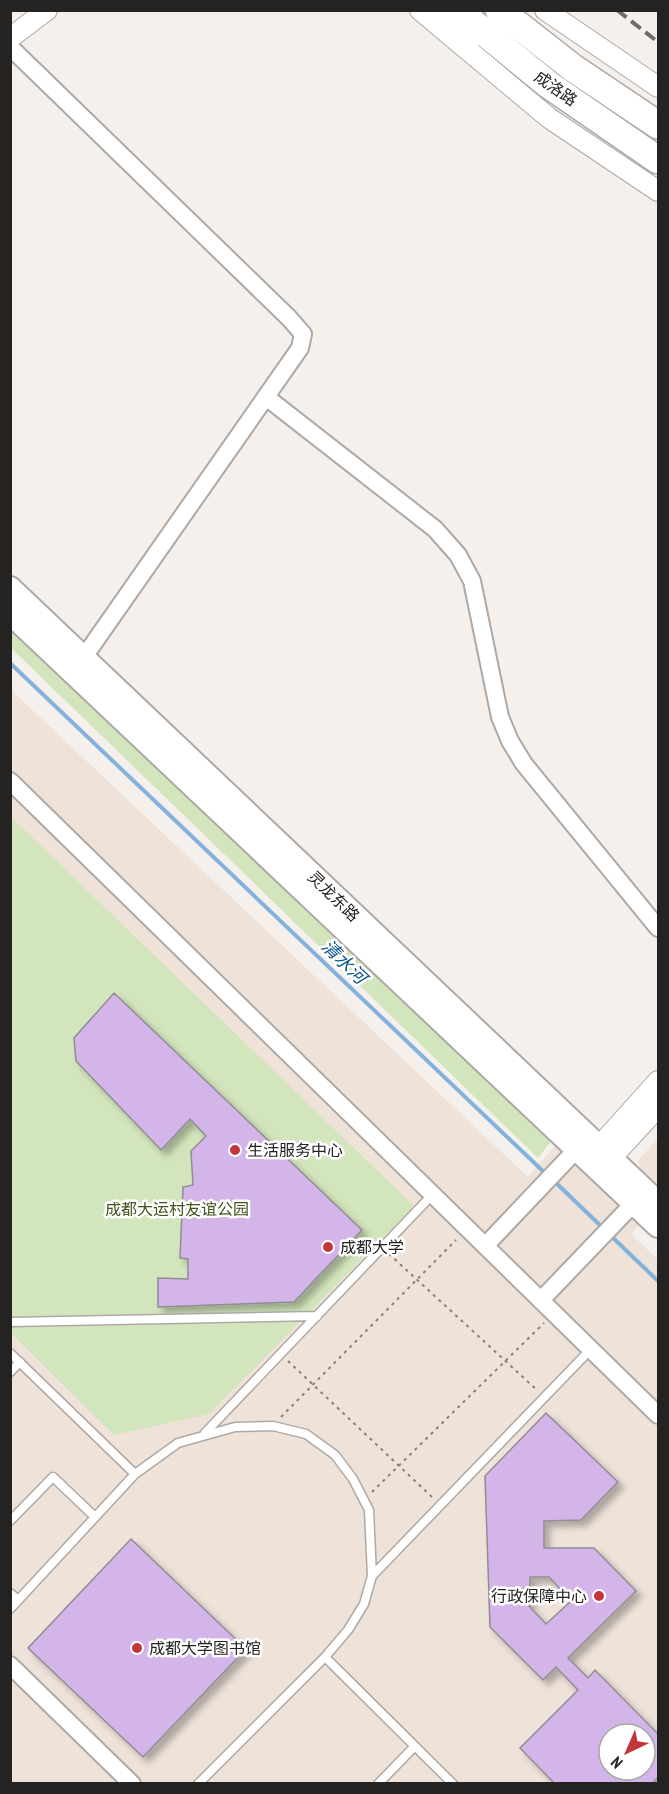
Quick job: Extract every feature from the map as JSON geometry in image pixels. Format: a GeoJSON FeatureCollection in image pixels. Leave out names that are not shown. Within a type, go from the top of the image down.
{"type":"FeatureCollection","features":[{"type":"Feature","properties":{"kind":"highway"},"geometry":{"type":"LineString","coordinates":[[434,10],[549,85]]}},
{"type":"Feature","properties":{"kind":"highway","name":"成洛路"},"geometry":{"type":"LineString","coordinates":[[457,10],[549,85],[658,160]]}},
{"type":"Feature","properties":{"kind":"highway","name":"成洛路"},"geometry":{"type":"LineString","coordinates":[[499,10],[573,68],[658,125]]}},
{"type":"Feature","properties":{"kind":"highway"},"geometry":{"type":"LineString","coordinates":[[520,10],[573,68]]}},
{"type":"Feature","properties":{"kind":"main road","name":"灵龙东路"},"geometry":{"type":"LineString","coordinates":[[10,588],[79,665],[589,1159],[627,1210],[658,1226]]}},
{"type":"Feature","properties":{"kind":"main road","name":"灵龙东路"},"geometry":{"type":"LineString","coordinates":[[10,613],[79,665]]}},
{"type":"Feature","properties":{"kind":"main road","name":"灵龙东路"},"geometry":{"type":"LineString","coordinates":[[589,1159],[658,1203]]}},
{"type":"Feature","properties":{"kind":"street"},"geometry":{"type":"LineString","coordinates":[[10,38],[47,10]]}},
{"type":"Feature","properties":{"kind":"street"},"geometry":{"type":"LineString","coordinates":[[420,10],[549,118],[658,190]]}},
{"type":"Feature","properties":{"kind":"street"},"geometry":{"type":"LineString","coordinates":[[545,10],[658,87]]}},
{"type":"Feature","properties":{"kind":"street"},"geometry":{"type":"LineString","coordinates":[[10,47],[303,334],[300,348],[79,665]]}},
{"type":"Feature","properties":{"kind":"street"},"geometry":{"type":"LineString","coordinates":[[266,397],[435,529],[458,555],[472,581],[500,717],[510,741],[524,765],[658,927]]}},
{"type":"Feature","properties":{"kind":"street"},"geometry":{"type":"LineString","coordinates":[[10,781],[658,1415]]}},
{"type":"Feature","properties":{"kind":"street"},"geometry":{"type":"LineString","coordinates":[[589,1159],[658,1081]]}},
{"type":"Feature","properties":{"kind":"street"},"geometry":{"type":"LineString","coordinates":[[485,1246],[497,1233],[589,1159],[658,1107]]}},
{"type":"Feature","properties":{"kind":"street"},"geometry":{"type":"LineString","coordinates":[[541,1300],[627,1210]]}},
{"type":"Feature","properties":{"kind":"street"},"geometry":{"type":"LineString","coordinates":[[10,1665],[132,1784]]}},
{"type":"Feature","properties":{"kind":"lane"},"geometry":{"type":"LineString","coordinates":[[205,1433],[433,1194]]}},
{"type":"Feature","properties":{"kind":"lane"},"geometry":{"type":"LineString","coordinates":[[10,1322],[317,1316]]}},
{"type":"Feature","properties":{"kind":"lane"},"geometry":{"type":"LineString","coordinates":[[372,1576],[591,1349]]}},
{"type":"Feature","properties":{"kind":"lane"},"geometry":{"type":"LineString","coordinates":[[10,1353],[135,1474]]}},
{"type":"Feature","properties":{"kind":"lane"},"geometry":{"type":"LineString","coordinates":[[10,1372],[20,1362]]}},
{"type":"Feature","properties":{"kind":"lane"},"geometry":{"type":"LineString","coordinates":[[10,1608],[135,1474],[178,1443],[205,1433],[234,1427],[273,1425],[306,1434],[335,1455],[353,1479],[364,1500],[370,1521],[372,1576],[364,1604],[348,1630],[325,1657],[198,1784]]}},
{"type":"Feature","properties":{"kind":"lane"},"geometry":{"type":"LineString","coordinates":[[10,1521],[53,1477],[95,1517]]}},
{"type":"Feature","properties":{"kind":"lane"},"geometry":{"type":"LineString","coordinates":[[10,1593],[18,1600]]}},
{"type":"Feature","properties":{"kind":"lane"},"geometry":{"type":"LineString","coordinates":[[325,1657],[453,1784]]}},
{"type":"Feature","properties":{"kind":"lane"},"geometry":{"type":"LineString","coordinates":[[378,1784],[415,1746]]}},
{"type":"Feature","properties":{"kind":"path"},"geometry":{"type":"LineString","coordinates":[[273,1425],[468,1228]]}},
{"type":"Feature","properties":{"kind":"path"},"geometry":{"type":"LineString","coordinates":[[382,1248],[545,1397]]}},
{"type":"Feature","properties":{"kind":"path"},"geometry":{"type":"LineString","coordinates":[[364,1500],[554,1313]]}},
{"type":"Feature","properties":{"kind":"path"},"geometry":{"type":"LineString","coordinates":[[281,1354],[441,1505]]}},
{"type":"Feature","properties":{"kind":"shaded area","name":"成都大学"},"geometry":{"type":"Polygon","coordinates":[[[10,689],[528,1177],[555,1146],[639,1225],[631,1234],[658,1260],[658,1783],[11,1783],[10,689]]]}},
{"type":"Feature","properties":{"kind":"shaded area"},"geometry":{"type":"Polygon","coordinates":[[[658,1139],[658,1186],[642,1172],[638,1160],[658,1139]]]}},
{"type":"Feature","properties":{"kind":"green space"},"geometry":{"type":"Polygon","coordinates":[[[10,622],[552,1140],[538,1158],[11,648],[10,622]]]}},
{"type":"Feature","properties":{"kind":"green space","name":"成都大运村友谊公园"},"geometry":{"type":"Polygon","coordinates":[[[10,816],[414,1206],[209,1414],[114,1435],[11,1333],[10,816]]]}},
{"type":"Feature","properties":{"kind":"building","name":"生活服务中心"},"geometry":{"type":"Polygon","coordinates":[[[114,993],[362,1230],[294,1302],[158,1307],[158,1278],[188,1279],[188,1259],[180,1258],[183,1187],[193,1185],[191,1151],[206,1136],[190,1119],[161,1150],[76,1061],[74,1038],[114,993]]]}},
{"type":"Feature","properties":{"kind":"building","name":"行政保障中心"},"geometry":{"type":"Polygon","coordinates":[[[546,1413],[618,1482],[581,1520],[544,1521],[544,1548],[594,1548],[636,1591],[568,1658],[588,1678],[595,1670],[646,1722],[597,1722],[597,1782],[654,1782],[652,1784],[555,1784],[520,1748],[578,1690],[556,1667],[543,1680],[490,1627],[485,1476],[546,1413]],[[530,1577],[529,1606],[546,1624],[571,1601],[549,1577],[530,1577]]]}},
{"type":"Feature","properties":{"kind":"building","name":"成都大学图书馆"},"geometry":{"type":"Polygon","coordinates":[[[131,1539],[246,1649],[143,1757],[28,1648],[131,1539]]]}},
{"type":"Feature","properties":{"kind":"building","name":"行政保障中心"},"geometry":{"type":"Polygon","coordinates":[[[657,1733],[658,1734],[657,1778],[657,1733]]]}},
{"type":"Feature","properties":{"kind":"waterway","name":"清水河"},"geometry":{"type":"LineString","coordinates":[[10,663],[547,1175]]}},
{"type":"Feature","properties":{"kind":"waterway","name":"清水河"},"geometry":{"type":"LineString","coordinates":[[553,1180],[604,1229]]}},
{"type":"Feature","properties":{"kind":"waterway","name":"清水河"},"geometry":{"type":"LineString","coordinates":[[609,1234],[658,1281]]}},
{"type":"Feature","properties":{"kind":"railway"},"geometry":{"type":"LineString","coordinates":[[617,10],[658,42]]}},
{"type":"Feature","properties":{"kind":"place","name":"生活服务中心"},"geometry":{"type":"Point","coordinates":[235,1150]}},
{"type":"Feature","properties":{"kind":"place","name":"成都大学"},"geometry":{"type":"Point","coordinates":[328,1247]}},
{"type":"Feature","properties":{"kind":"place","name":"行政保障中心"},"geometry":{"type":"Point","coordinates":[599,1596]}},
{"type":"Feature","properties":{"kind":"place","name":"成都大学图书馆"},"geometry":{"type":"Point","coordinates":[137,1648]}}]}
